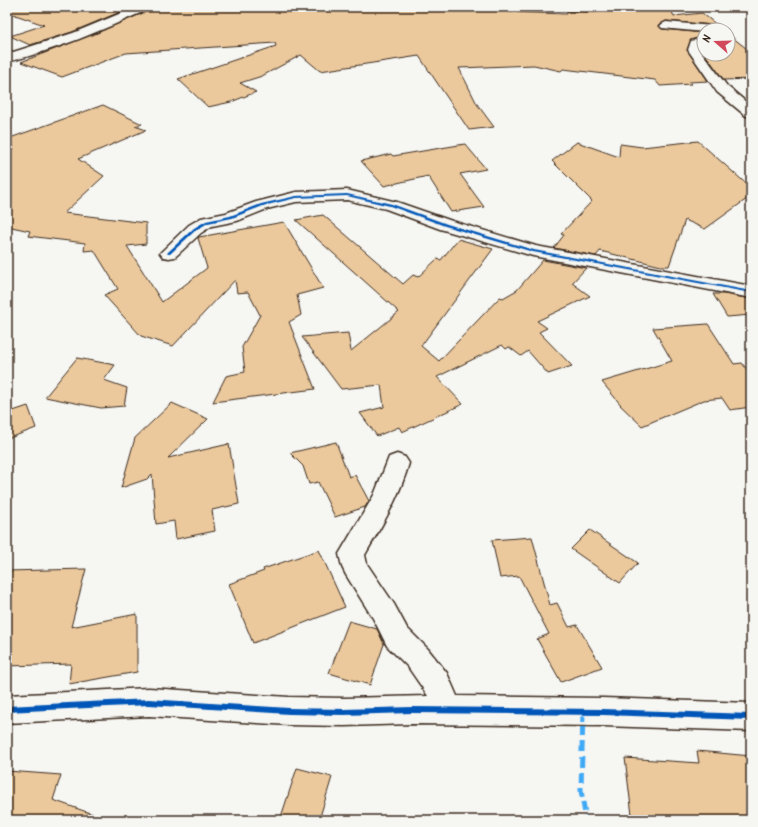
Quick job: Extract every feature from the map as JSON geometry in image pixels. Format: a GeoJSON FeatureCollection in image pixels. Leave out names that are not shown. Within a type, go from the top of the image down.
{"type":"FeatureCollection","features":[{"type":"Feature","properties":{"kind":"street"},"geometry":{"type":"LineString","coordinates":[[7,58],[53,46],[102,27],[145,7]]}},
{"type":"Feature","properties":{"kind":"street"},"geometry":{"type":"LineString","coordinates":[[666,26],[696,28]]}},
{"type":"Feature","properties":{"kind":"street"},"geometry":{"type":"LineString","coordinates":[[696,44],[694,50],[696,53]]}},
{"type":"Feature","properties":{"kind":"street"},"geometry":{"type":"LineString","coordinates":[[7,46],[22,54]]}},
{"type":"Feature","properties":{"kind":"street"},"geometry":{"type":"LineString","coordinates":[[703,62],[722,89],[751,113]]}},
{"type":"Feature","properties":{"kind":"street"},"geometry":{"type":"LineString","coordinates":[[169,254],[196,229],[207,222],[231,217],[262,205],[296,198],[348,195],[391,205],[446,225],[533,251],[751,292]]}},
{"type":"Feature","properties":{"kind":"street"},"geometry":{"type":"LineString","coordinates":[[397,463],[392,482],[384,499],[352,554],[354,567],[384,612],[397,637],[418,658],[437,683],[448,710]]}},
{"type":"Feature","properties":{"kind":"street"},"geometry":{"type":"LineString","coordinates":[[7,709],[149,702],[289,711],[448,710],[603,712],[751,717]]}},
{"type":"Feature","properties":{"kind":"building"},"geometry":{"type":"Polygon","coordinates":[[[7,7],[132,7],[72,32],[30,45],[10,36],[44,25],[7,12],[7,7]]]}},
{"type":"Feature","properties":{"kind":"building"},"geometry":{"type":"Polygon","coordinates":[[[152,7],[286,7],[288,12],[343,7],[504,7],[509,12],[567,14],[567,11],[596,12],[595,7],[669,7],[674,16],[702,13],[713,22],[696,22],[696,24],[666,21],[659,25],[662,29],[696,32],[696,38],[691,40],[687,50],[708,81],[689,82],[691,84],[660,86],[655,80],[563,69],[561,71],[534,65],[459,68],[477,104],[494,127],[469,130],[419,56],[320,71],[301,55],[262,76],[240,83],[256,92],[231,102],[208,107],[178,79],[276,46],[275,43],[126,53],[62,77],[21,62],[97,33],[150,10],[152,7]]]}},
{"type":"Feature","properties":{"kind":"building"},"geometry":{"type":"Polygon","coordinates":[[[736,40],[751,52],[751,79],[724,80],[711,62],[736,62],[736,40]]]}},
{"type":"Feature","properties":{"kind":"building"},"geometry":{"type":"Polygon","coordinates":[[[103,105],[142,124],[135,126],[146,130],[78,159],[104,176],[64,213],[146,223],[146,244],[127,246],[162,302],[207,268],[198,238],[199,237],[284,222],[323,288],[297,295],[301,315],[289,322],[315,389],[213,402],[226,376],[245,372],[242,347],[260,315],[248,292],[237,293],[235,280],[173,346],[141,336],[104,295],[118,289],[94,250],[84,251],[85,243],[28,236],[30,231],[7,226],[7,153],[13,150],[10,138],[103,105]]]}},
{"type":"Feature","properties":{"kind":"building"},"geometry":{"type":"Polygon","coordinates":[[[698,141],[751,188],[751,196],[705,229],[685,220],[669,266],[661,266],[600,251],[596,256],[554,248],[564,235],[561,234],[592,201],[552,161],[577,142],[619,157],[620,144],[642,147],[698,141]]]}},
{"type":"Feature","properties":{"kind":"building"},"geometry":{"type":"Polygon","coordinates":[[[465,144],[486,169],[460,174],[484,207],[451,212],[428,176],[384,186],[361,161],[391,154],[393,156],[465,144]]]}},
{"type":"Feature","properties":{"kind":"building"},"geometry":{"type":"Polygon","coordinates":[[[323,215],[403,284],[413,275],[418,277],[437,259],[441,260],[458,239],[493,249],[421,346],[439,361],[500,297],[503,298],[517,290],[543,260],[586,268],[572,283],[590,296],[537,321],[547,328],[539,332],[572,366],[548,374],[528,351],[521,356],[509,347],[506,349],[502,345],[437,377],[463,404],[402,432],[399,427],[377,436],[360,413],[384,407],[381,385],[341,389],[302,337],[348,333],[351,351],[399,312],[296,220],[323,215]]]}},
{"type":"Feature","properties":{"kind":"building"},"geometry":{"type":"Polygon","coordinates":[[[713,294],[724,294],[751,299],[751,315],[727,317],[713,294]]]}},
{"type":"Feature","properties":{"kind":"building"},"geometry":{"type":"Polygon","coordinates":[[[708,324],[734,364],[742,363],[751,375],[751,407],[730,410],[722,398],[704,400],[642,426],[620,405],[602,382],[672,361],[653,328],[708,324]]]}},
{"type":"Feature","properties":{"kind":"building"},"geometry":{"type":"Polygon","coordinates":[[[77,358],[115,365],[104,380],[127,388],[124,406],[101,408],[45,397],[77,358]]]}},
{"type":"Feature","properties":{"kind":"building"},"geometry":{"type":"Polygon","coordinates":[[[172,403],[208,419],[168,458],[229,444],[239,504],[212,510],[215,531],[176,539],[174,521],[156,524],[152,474],[147,479],[121,488],[135,438],[172,403]]]}},
{"type":"Feature","properties":{"kind":"building"},"geometry":{"type":"Polygon","coordinates":[[[28,406],[36,428],[7,439],[7,413],[28,406]]]}},
{"type":"Feature","properties":{"kind":"building"},"geometry":{"type":"Polygon","coordinates":[[[336,442],[349,477],[355,475],[369,501],[365,507],[335,517],[318,482],[309,484],[303,466],[290,453],[336,442]]]}},
{"type":"Feature","properties":{"kind":"building"},"geometry":{"type":"Polygon","coordinates":[[[590,530],[638,563],[620,583],[571,549],[590,530]]]}},
{"type":"Feature","properties":{"kind":"building"},"geometry":{"type":"Polygon","coordinates":[[[532,537],[550,605],[557,603],[569,627],[577,625],[602,667],[561,682],[537,639],[549,634],[519,576],[500,578],[492,540],[532,537]]]}},
{"type":"Feature","properties":{"kind":"building"},"geometry":{"type":"Polygon","coordinates":[[[319,550],[345,607],[253,643],[229,584],[264,571],[263,569],[319,550]]]}},
{"type":"Feature","properties":{"kind":"building"},"geometry":{"type":"Polygon","coordinates":[[[86,569],[71,627],[137,614],[137,672],[69,684],[71,664],[7,666],[7,571],[86,569]]]}},
{"type":"Feature","properties":{"kind":"building"},"geometry":{"type":"Polygon","coordinates":[[[349,621],[377,629],[384,644],[370,685],[329,673],[349,621]]]}},
{"type":"Feature","properties":{"kind":"building"},"geometry":{"type":"Polygon","coordinates":[[[697,751],[751,756],[751,820],[696,820],[632,815],[625,758],[699,763],[697,751]]]}},
{"type":"Feature","properties":{"kind":"building"},"geometry":{"type":"Polygon","coordinates":[[[297,768],[332,777],[319,820],[280,820],[297,768]]]}},
{"type":"Feature","properties":{"kind":"building"},"geometry":{"type":"Polygon","coordinates":[[[7,771],[61,775],[53,800],[101,817],[100,820],[7,820],[7,771]]]}},
{"type":"Feature","properties":{"kind":"marked path"},"geometry":{"type":"LineString","coordinates":[[583,712],[581,790],[586,820]]}},
{"type":"Feature","properties":{"kind":"cycle path"},"geometry":{"type":"LineString","coordinates":[[169,253],[195,229],[207,222],[231,217],[262,205],[296,197],[347,195],[391,205],[446,225],[533,251],[751,292]]}},
{"type":"Feature","properties":{"kind":"cycle path"},"geometry":{"type":"LineString","coordinates":[[7,709],[149,702],[289,711],[344,712],[412,710],[603,712],[751,717]]}}]}
